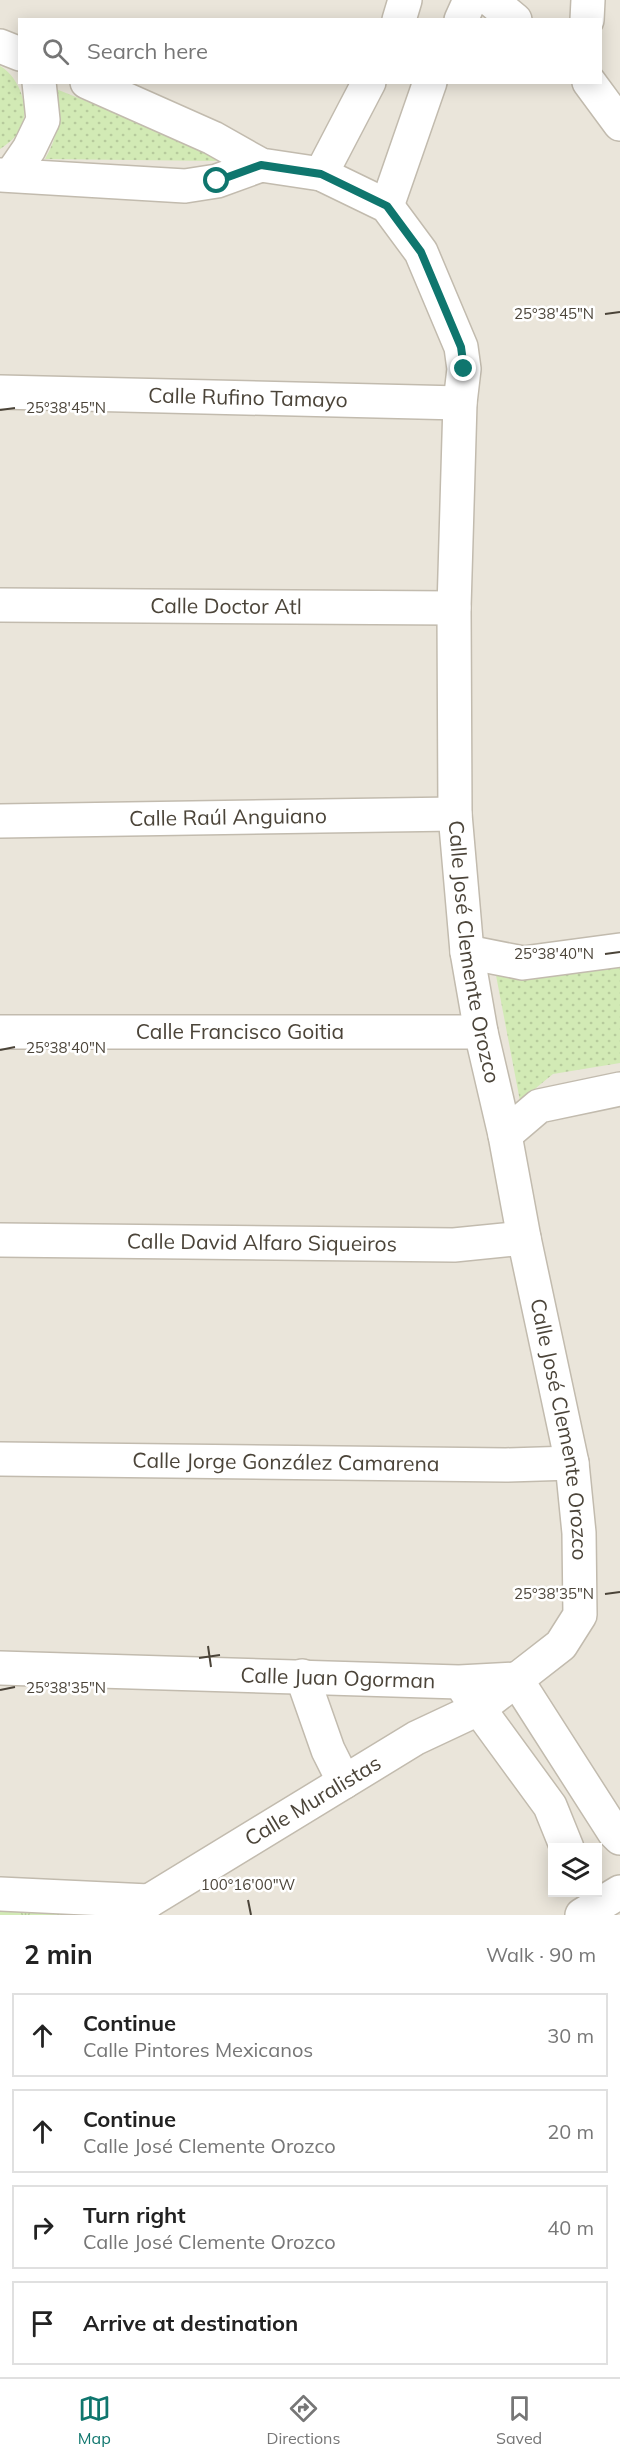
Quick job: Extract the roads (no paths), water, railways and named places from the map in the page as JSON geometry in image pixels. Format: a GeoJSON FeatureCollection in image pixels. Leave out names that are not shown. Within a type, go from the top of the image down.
{"type":"FeatureCollection","features":[{"type":"Feature","properties":{"kind":"street"},"geometry":{"type":"LineString","coordinates":[[400,18],[405,0]]}},
{"type":"Feature","properties":{"kind":"street"},"geometry":{"type":"LineString","coordinates":[[461,18],[470,0]]}},
{"type":"Feature","properties":{"kind":"street"},"geometry":{"type":"LineString","coordinates":[[491,0],[513,18]]}},
{"type":"Feature","properties":{"kind":"street"},"geometry":{"type":"LineString","coordinates":[[587,18],[588,0]]}},
{"type":"Feature","properties":{"kind":"street"},"geometry":{"type":"LineString","coordinates":[[0,46],[18,53]]}},
{"type":"Feature","properties":{"kind":"street"},"geometry":{"type":"LineString","coordinates":[[6,175],[29,149],[44,120],[39,84]]}},
{"type":"Feature","properties":{"kind":"street"},"geometry":{"type":"LineString","coordinates":[[92,84],[213,138],[261,165]]}},
{"type":"Feature","properties":{"kind":"street"},"geometry":{"type":"LineString","coordinates":[[321,174],[368,84]]}},
{"type":"Feature","properties":{"kind":"street"},"geometry":{"type":"LineString","coordinates":[[387,206],[429,84]]}},
{"type":"Feature","properties":{"kind":"street"},"geometry":{"type":"LineString","coordinates":[[590,84],[620,124]]}},
{"type":"Feature","properties":{"kind":"street"},"geometry":{"type":"LineString","coordinates":[[6,175],[185,186],[217,181],[261,165]]}},
{"type":"Feature","properties":{"kind":"street","name":"Calle José Clemente Orozco"},"geometry":{"type":"LineString","coordinates":[[261,165],[321,174],[387,206],[421,252],[461,347],[464,369],[460,403],[454,608],[455,814],[467,952],[481,1032],[505,1135],[524,1238],[572,1463],[579,1533],[580,1615],[561,1645],[480,1708]]}},
{"type":"Feature","properties":{"kind":"street","name":"Calle Rufino Tamayo"},"geometry":{"type":"LineString","coordinates":[[0,392],[460,403]]}},
{"type":"Feature","properties":{"kind":"street","name":"Calle Doctor Atl"},"geometry":{"type":"LineString","coordinates":[[0,605],[454,608]]}},
{"type":"Feature","properties":{"kind":"street","name":"Calle Raúl Anguiano"},"geometry":{"type":"LineString","coordinates":[[0,821],[455,814]]}},
{"type":"Feature","properties":{"kind":"street"},"geometry":{"type":"LineString","coordinates":[[467,952],[523,963],[620,950]]}},
{"type":"Feature","properties":{"kind":"street","name":"Calle Francisco Goitia"},"geometry":{"type":"LineString","coordinates":[[0,1032],[481,1032]]}},
{"type":"Feature","properties":{"kind":"street"},"geometry":{"type":"LineString","coordinates":[[505,1135],[539,1106],[620,1089]]}},
{"type":"Feature","properties":{"kind":"street","name":"Calle David Alfaro Siqueiros"},"geometry":{"type":"LineString","coordinates":[[0,1240],[454,1245],[524,1238]]}},
{"type":"Feature","properties":{"kind":"street","name":"Calle Jorge González Camarena"},"geometry":{"type":"LineString","coordinates":[[0,1459],[506,1465],[572,1463]]}},
{"type":"Feature","properties":{"kind":"street","name":"Calle Juan Ogorman"},"geometry":{"type":"LineString","coordinates":[[0,1668],[459,1682],[516,1679]]}},
{"type":"Feature","properties":{"kind":"street"},"geometry":{"type":"LineString","coordinates":[[302,1676],[328,1750],[344,1782]]}},
{"type":"Feature","properties":{"kind":"street"},"geometry":{"type":"LineString","coordinates":[[516,1679],[620,1838]]}},
{"type":"Feature","properties":{"kind":"street","name":"Calle Juan Ogorman"},"geometry":{"type":"LineString","coordinates":[[459,1682],[550,1806],[565,1843]]}},
{"type":"Feature","properties":{"kind":"street","name":"Calle Muralistas"},"geometry":{"type":"LineString","coordinates":[[0,1894],[137,1908],[416,1738],[480,1708]]}},
{"type":"Feature","properties":{"kind":"street"},"geometry":{"type":"LineString","coordinates":[[584,1906],[620,1892]]}}]}
